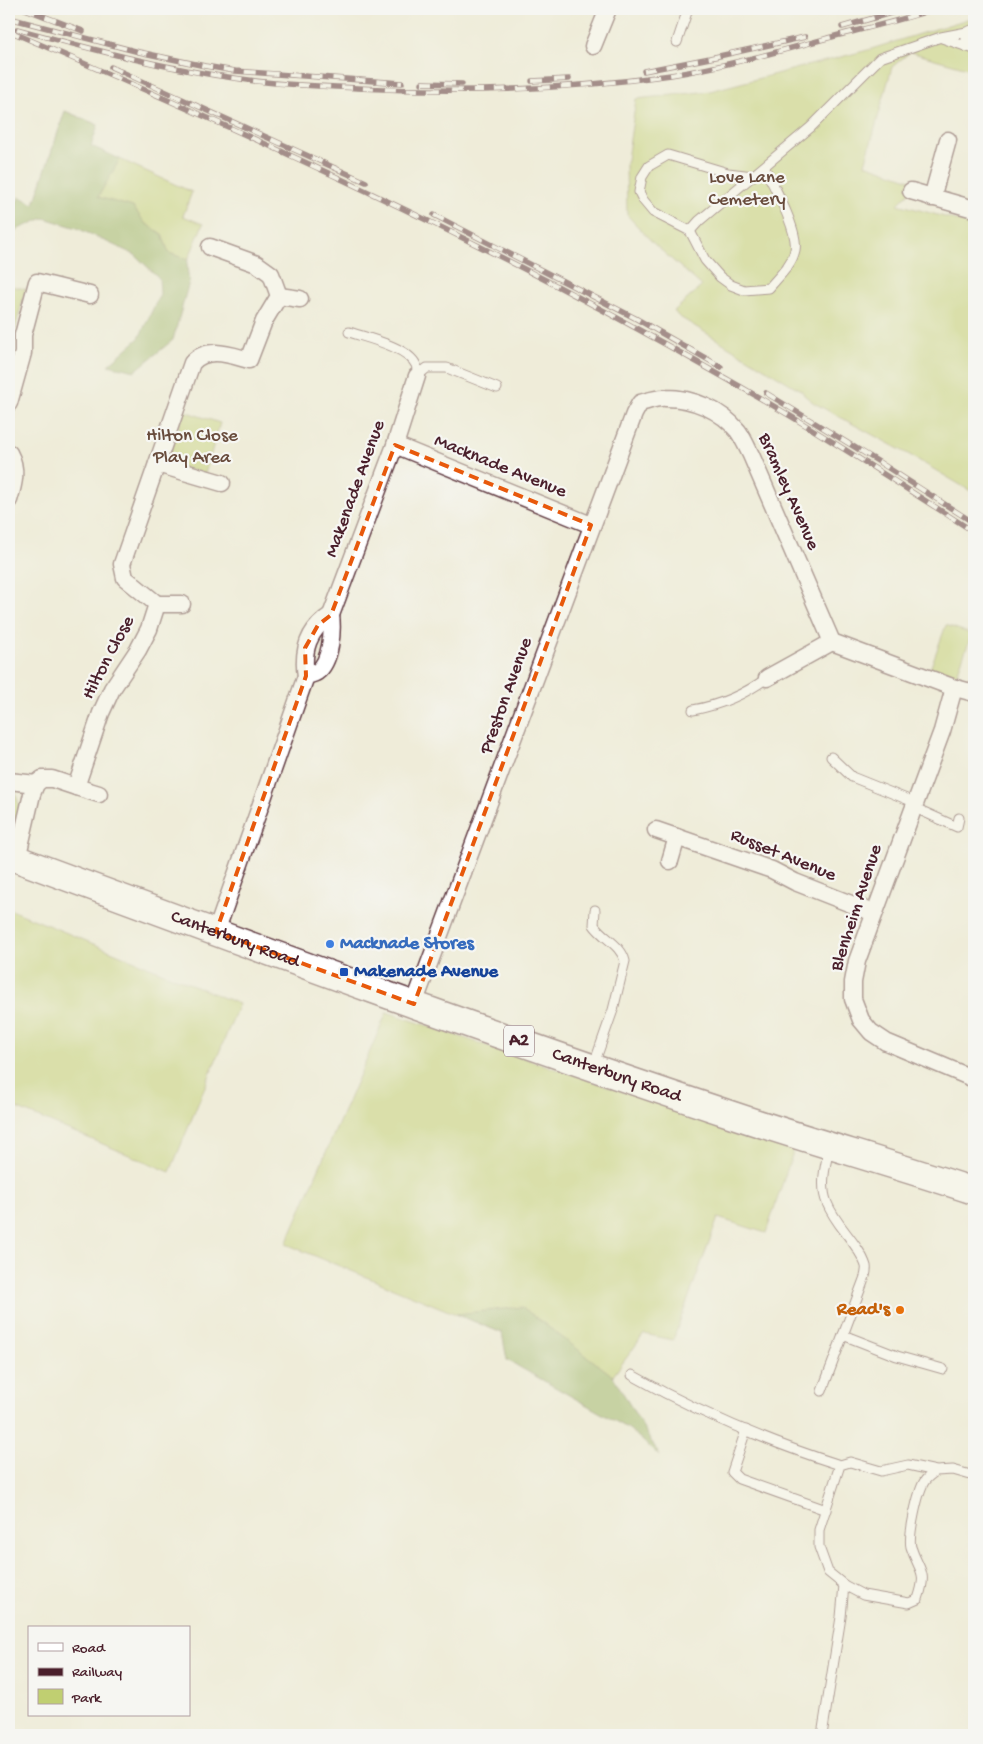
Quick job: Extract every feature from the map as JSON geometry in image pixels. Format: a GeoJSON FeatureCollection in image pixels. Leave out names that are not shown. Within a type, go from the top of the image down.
{"type":"FeatureCollection","features":[{"type":"Feature","properties":{"kind":"main road","name":"Canterbury Road"},"geometry":{"type":"LineString","coordinates":[[13,857],[414,1004],[593,1067],[740,1118],[974,1191]]}},
{"type":"Feature","properties":{"kind":"street"},"geometry":{"type":"LineString","coordinates":[[593,46],[608,9]]}},
{"type":"Feature","properties":{"kind":"street"},"geometry":{"type":"LineString","coordinates":[[932,198],[948,140]]}},
{"type":"Feature","properties":{"kind":"street"},"geometry":{"type":"LineString","coordinates":[[912,191],[974,209]]}},
{"type":"Feature","properties":{"kind":"street"},"geometry":{"type":"LineString","coordinates":[[210,246],[257,264],[270,274],[279,296],[300,299]]}},
{"type":"Feature","properties":{"kind":"street"},"geometry":{"type":"LineString","coordinates":[[9,403],[23,353],[16,333],[37,282],[90,295]]}},
{"type":"Feature","properties":{"kind":"street","name":"Hilton Close"},"geometry":{"type":"LineString","coordinates":[[182,604],[157,604],[125,578],[122,564],[192,363],[198,357],[220,353],[254,362],[264,321],[279,296]]}},
{"type":"Feature","properties":{"kind":"street","name":"Makenade Avenue"},"geometry":{"type":"LineString","coordinates":[[216,932],[306,676],[305,648],[318,625],[330,615],[394,445],[417,376]]}},
{"type":"Feature","properties":{"kind":"street","name":"Bramley Avenue"},"geometry":{"type":"LineString","coordinates":[[640,403],[665,397],[688,400],[710,408],[726,419],[738,431],[751,455],[832,642]]}},
{"type":"Feature","properties":{"kind":"street","name":"Preston Avenue"},"geometry":{"type":"LineString","coordinates":[[414,1004],[591,525],[640,403]]}},
{"type":"Feature","properties":{"kind":"street","name":"Macknade Avenue"},"geometry":{"type":"LineString","coordinates":[[394,445],[591,525]]}},
{"type":"Feature","properties":{"kind":"street"},"geometry":{"type":"LineString","coordinates":[[9,453],[12,459],[15,480],[9,500]]}},
{"type":"Feature","properties":{"kind":"street"},"geometry":{"type":"LineString","coordinates":[[157,464],[222,483]]}},
{"type":"Feature","properties":{"kind":"street","name":"Hilton Close"},"geometry":{"type":"LineString","coordinates":[[76,787],[108,697],[124,669],[138,650],[149,629],[157,604]]}},
{"type":"Feature","properties":{"kind":"street","name":"Makenade Avenue"},"geometry":{"type":"LineString","coordinates":[[306,676],[316,673],[322,666],[328,652],[333,627],[330,615]]}},
{"type":"Feature","properties":{"kind":"street"},"geometry":{"type":"LineString","coordinates":[[767,678],[832,642],[954,688],[974,693]]}},
{"type":"Feature","properties":{"kind":"street","name":"Blenheim Avenue"},"geometry":{"type":"LineString","coordinates":[[954,688],[942,731],[857,961],[853,982],[853,999],[861,1020],[871,1032],[886,1042],[974,1079]]}},
{"type":"Feature","properties":{"kind":"street"},"geometry":{"type":"LineString","coordinates":[[13,857],[36,784],[42,779],[52,779],[99,794]]}},
{"type":"Feature","properties":{"kind":"street"},"geometry":{"type":"LineString","coordinates":[[9,781],[36,784]]}},
{"type":"Feature","properties":{"kind":"street","name":"Russet Avenue"},"geometry":{"type":"LineString","coordinates":[[656,830],[772,870],[795,882],[874,913]]}},
{"type":"Feature","properties":{"kind":"street"},"geometry":{"type":"LineString","coordinates":[[670,861],[678,838]]}},
{"type":"Feature","properties":{"kind":"lane"},"geometry":{"type":"LineString","coordinates":[[677,42],[688,9]]}},
{"type":"Feature","properties":{"kind":"lane"},"geometry":{"type":"LineString","coordinates":[[690,231],[811,127],[880,58],[941,37],[971,31],[970,47],[941,37]]}},
{"type":"Feature","properties":{"kind":"lane"},"geometry":{"type":"LineString","coordinates":[[753,176],[728,173],[668,156],[649,166],[642,177],[639,192],[653,212],[690,231],[705,260],[731,286],[744,290],[769,288],[786,268],[795,250],[795,238],[781,201],[764,167]]}},
{"type":"Feature","properties":{"kind":"lane"},"geometry":{"type":"LineString","coordinates":[[349,332],[390,346],[407,355],[416,365],[417,376]]}},
{"type":"Feature","properties":{"kind":"lane"},"geometry":{"type":"LineString","coordinates":[[417,376],[427,368],[447,368],[497,388]]}},
{"type":"Feature","properties":{"kind":"lane"},"geometry":{"type":"LineString","coordinates":[[693,710],[720,704],[741,695],[767,678]]}},
{"type":"Feature","properties":{"kind":"lane"},"geometry":{"type":"LineString","coordinates":[[831,757],[852,777],[914,804],[957,828],[960,818]]}},
{"type":"Feature","properties":{"kind":"lane"},"geometry":{"type":"LineString","coordinates":[[593,1067],[613,1010],[625,961],[624,956],[614,944],[603,936],[594,925],[595,910]]}},
{"type":"Feature","properties":{"kind":"lane"},"geometry":{"type":"LineString","coordinates":[[822,1391],[864,1282],[867,1268],[860,1252],[839,1226],[826,1202],[823,1175],[829,1146]]}},
{"type":"Feature","properties":{"kind":"lane"},"geometry":{"type":"LineString","coordinates":[[843,1335],[897,1356],[943,1369]]}},
{"type":"Feature","properties":{"kind":"lane"},"geometry":{"type":"LineString","coordinates":[[632,1375],[672,1396],[746,1430],[840,1465],[850,1462],[881,1471],[908,1464],[936,1471],[953,1470],[974,1476]]}},
{"type":"Feature","properties":{"kind":"lane"},"geometry":{"type":"LineString","coordinates":[[746,1430],[732,1472],[739,1479],[826,1510]]}},
{"type":"Feature","properties":{"kind":"lane"},"geometry":{"type":"LineString","coordinates":[[840,1465],[819,1530],[819,1548],[828,1572],[844,1585],[863,1595],[909,1603],[918,1598],[923,1583],[921,1568],[911,1545],[919,1493],[925,1480],[936,1471]]}},
{"type":"Feature","properties":{"kind":"lane"},"geometry":{"type":"LineString","coordinates":[[822,1735],[841,1617],[844,1585]]}},
{"type":"Feature","properties":{"kind":"highlighted area"},"geometry":{"type":"Polygon","coordinates":[[[395,445],[591,525],[414,1004],[216,932],[306,676],[305,648],[318,625],[331,615],[395,445]]]}},
{"type":"Feature","properties":{"kind":"green space","name":"Love Lane Cemetery"},"geometry":{"type":"Polygon","coordinates":[[[974,17],[974,70],[910,52],[892,67],[865,164],[914,181],[911,191],[898,204],[974,225],[974,493],[908,454],[814,403],[802,391],[678,316],[674,311],[702,286],[654,244],[627,215],[626,166],[636,99],[710,91],[868,50],[974,17]]]}},
{"type":"Feature","properties":{"kind":"green space"},"geometry":{"type":"Polygon","coordinates":[[[65,111],[98,125],[91,146],[192,192],[183,216],[203,224],[188,260],[34,204],[65,111]]]}},
{"type":"Feature","properties":{"kind":"green space"},"geometry":{"type":"Polygon","coordinates":[[[65,111],[98,125],[91,146],[120,159],[98,197],[133,207],[145,223],[162,234],[169,253],[188,260],[189,282],[173,340],[135,371],[108,365],[139,338],[160,294],[159,278],[135,255],[77,228],[44,218],[9,233],[9,212],[20,197],[34,204],[65,111]]]}},
{"type":"Feature","properties":{"kind":"green space"},"geometry":{"type":"Polygon","coordinates":[[[9,286],[26,289],[15,329],[9,327],[9,286]]]}},
{"type":"Feature","properties":{"kind":"green space","name":"Hilton Close Play Area"},"geometry":{"type":"Polygon","coordinates":[[[184,411],[220,423],[205,474],[166,463],[184,411]]]}},
{"type":"Feature","properties":{"kind":"green space"},"geometry":{"type":"Polygon","coordinates":[[[946,625],[972,634],[954,681],[929,672],[946,625]]]}},
{"type":"Feature","properties":{"kind":"green space"},"geometry":{"type":"Polygon","coordinates":[[[9,791],[15,792],[20,807],[13,825],[9,826],[9,791]]]}},
{"type":"Feature","properties":{"kind":"green space"},"geometry":{"type":"Polygon","coordinates":[[[9,909],[239,1004],[170,1172],[9,1105],[9,909]]]}},
{"type":"Feature","properties":{"kind":"green space"},"geometry":{"type":"Polygon","coordinates":[[[387,1012],[794,1149],[766,1233],[718,1218],[673,1340],[644,1334],[613,1376],[502,1333],[286,1244],[387,1012]]]}},
{"type":"Feature","properties":{"kind":"green space"},"geometry":{"type":"Polygon","coordinates":[[[522,1307],[613,1376],[660,1456],[629,1429],[507,1360],[502,1333],[456,1314],[522,1307]]]}},
{"type":"Feature","properties":{"kind":"railway"},"geometry":{"type":"LineString","coordinates":[[25,9],[83,31]]}},
{"type":"Feature","properties":{"kind":"railway"},"geometry":{"type":"LineString","coordinates":[[842,27],[905,9]]}},
{"type":"Feature","properties":{"kind":"railway"},"geometry":{"type":"LineString","coordinates":[[17,29],[156,64],[255,81],[357,88],[475,90],[554,87],[671,75],[777,52],[934,9]]}},
{"type":"Feature","properties":{"kind":"railway"},"geometry":{"type":"LineString","coordinates":[[9,18],[139,52],[235,71],[402,83]]}},
{"type":"Feature","properties":{"kind":"railway"},"geometry":{"type":"LineString","coordinates":[[9,31],[279,150],[457,235],[545,280],[632,326],[751,393],[847,451],[974,532]]}},
{"type":"Feature","properties":{"kind":"railway"},"geometry":{"type":"LineString","coordinates":[[644,71],[805,37]]}},
{"type":"Feature","properties":{"kind":"railway"},"geometry":{"type":"LineString","coordinates":[[111,67],[366,182]]}},
{"type":"Feature","properties":{"kind":"railway"},"geometry":{"type":"LineString","coordinates":[[532,81],[569,79]]}},
{"type":"Feature","properties":{"kind":"railway"},"geometry":{"type":"LineString","coordinates":[[422,83],[462,84]]}},
{"type":"Feature","properties":{"kind":"railway"},"geometry":{"type":"LineString","coordinates":[[434,215],[635,318],[721,367]]}},
{"type":"Feature","properties":{"kind":"railway"},"geometry":{"type":"LineString","coordinates":[[766,393],[974,523]]}},
{"type":"Feature","properties":{"kind":"place","name":"Macknade Stores"},"geometry":{"type":"Point","coordinates":[330,944]}},
{"type":"Feature","properties":{"kind":"place","name":"Makenade Avenue"},"geometry":{"type":"Point","coordinates":[344,972]}},
{"type":"Feature","properties":{"kind":"place","name":"Read's"},"geometry":{"type":"Point","coordinates":[900,1310]}}]}
